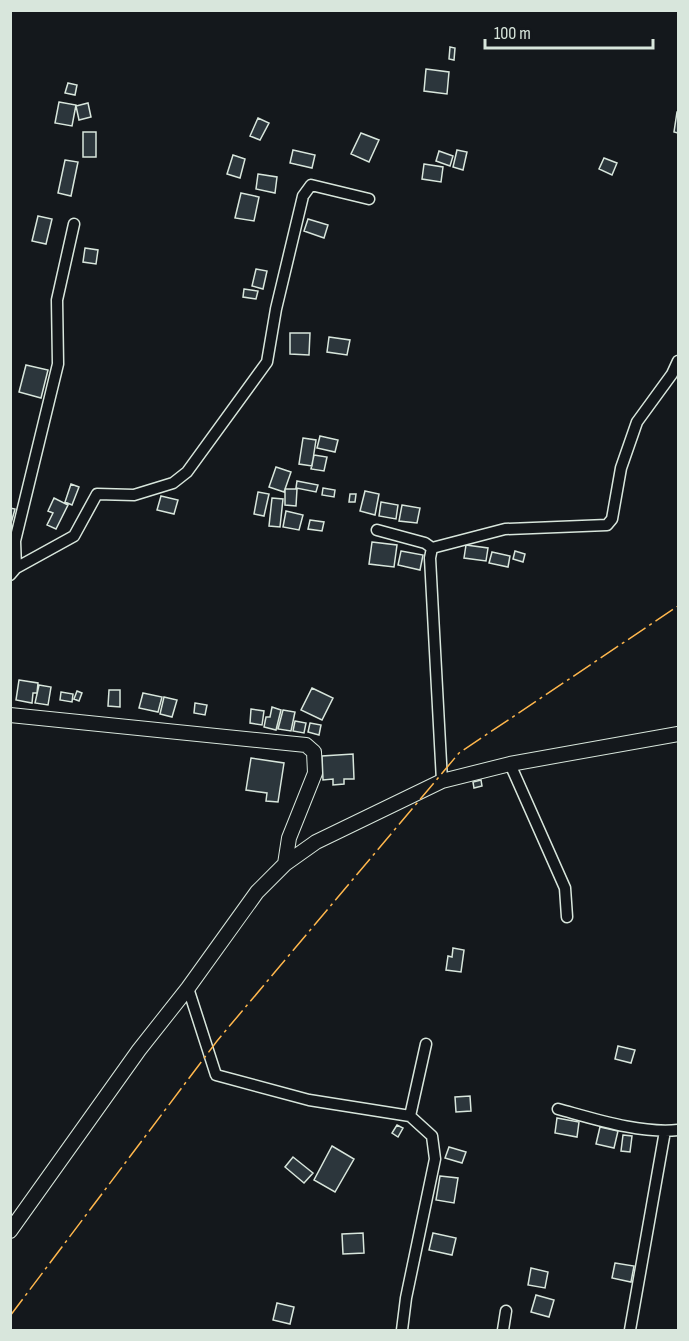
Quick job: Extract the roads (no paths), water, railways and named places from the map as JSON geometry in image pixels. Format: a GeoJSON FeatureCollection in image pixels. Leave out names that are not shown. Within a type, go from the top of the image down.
{"type":"FeatureCollection","features":[{"type":"Feature","properties":{"kind":"main road"},"geometry":{"type":"LineString","coordinates":[[10,714],[306,745],[314,752],[315,773],[290,838],[285,864]]}},
{"type":"Feature","properties":{"kind":"main road"},"geometry":{"type":"LineString","coordinates":[[10,1231],[139,1050],[188,988],[257,892],[285,864],[316,842],[442,782],[510,764],[678,735]]}},
{"type":"Feature","properties":{"kind":"street"},"geometry":{"type":"LineString","coordinates":[[13,571],[74,536],[97,494],[134,495],[173,483],[187,472],[267,362],[276,309],[303,196],[311,185],[369,199]]}},
{"type":"Feature","properties":{"kind":"street"},"geometry":{"type":"LineString","coordinates":[[13,571],[15,541],[58,364],[57,300],[74,224]]}},
{"type":"Feature","properties":{"kind":"street"},"geometry":{"type":"LineString","coordinates":[[432,548],[505,529],[607,525],[612,519],[621,468],[637,422],[672,374],[678,362]]}},
{"type":"Feature","properties":{"kind":"street"},"geometry":{"type":"LineString","coordinates":[[377,530],[425,543],[432,548]]}},
{"type":"Feature","properties":{"kind":"street"},"geometry":{"type":"LineString","coordinates":[[432,548],[430,558],[442,782]]}},
{"type":"Feature","properties":{"kind":"street"},"geometry":{"type":"LineString","coordinates":[[510,764],[565,888],[567,917]]}},
{"type":"Feature","properties":{"kind":"street"},"geometry":{"type":"LineString","coordinates":[[188,988],[216,1075],[309,1100],[410,1116],[432,1137],[435,1159],[406,1298],[402,1330]]}},
{"type":"Feature","properties":{"kind":"street"},"geometry":{"type":"LineString","coordinates":[[410,1116],[426,1044]]}},
{"type":"Feature","properties":{"kind":"street"},"geometry":{"type":"LineString","coordinates":[[558,1110],[602,1121],[665,1131],[678,1130]]}},
{"type":"Feature","properties":{"kind":"street"},"geometry":{"type":"LineString","coordinates":[[630,1330],[665,1131]]}},
{"type":"Feature","properties":{"kind":"street"},"geometry":{"type":"LineString","coordinates":[[503,1330],[506,1311]]}}]}
